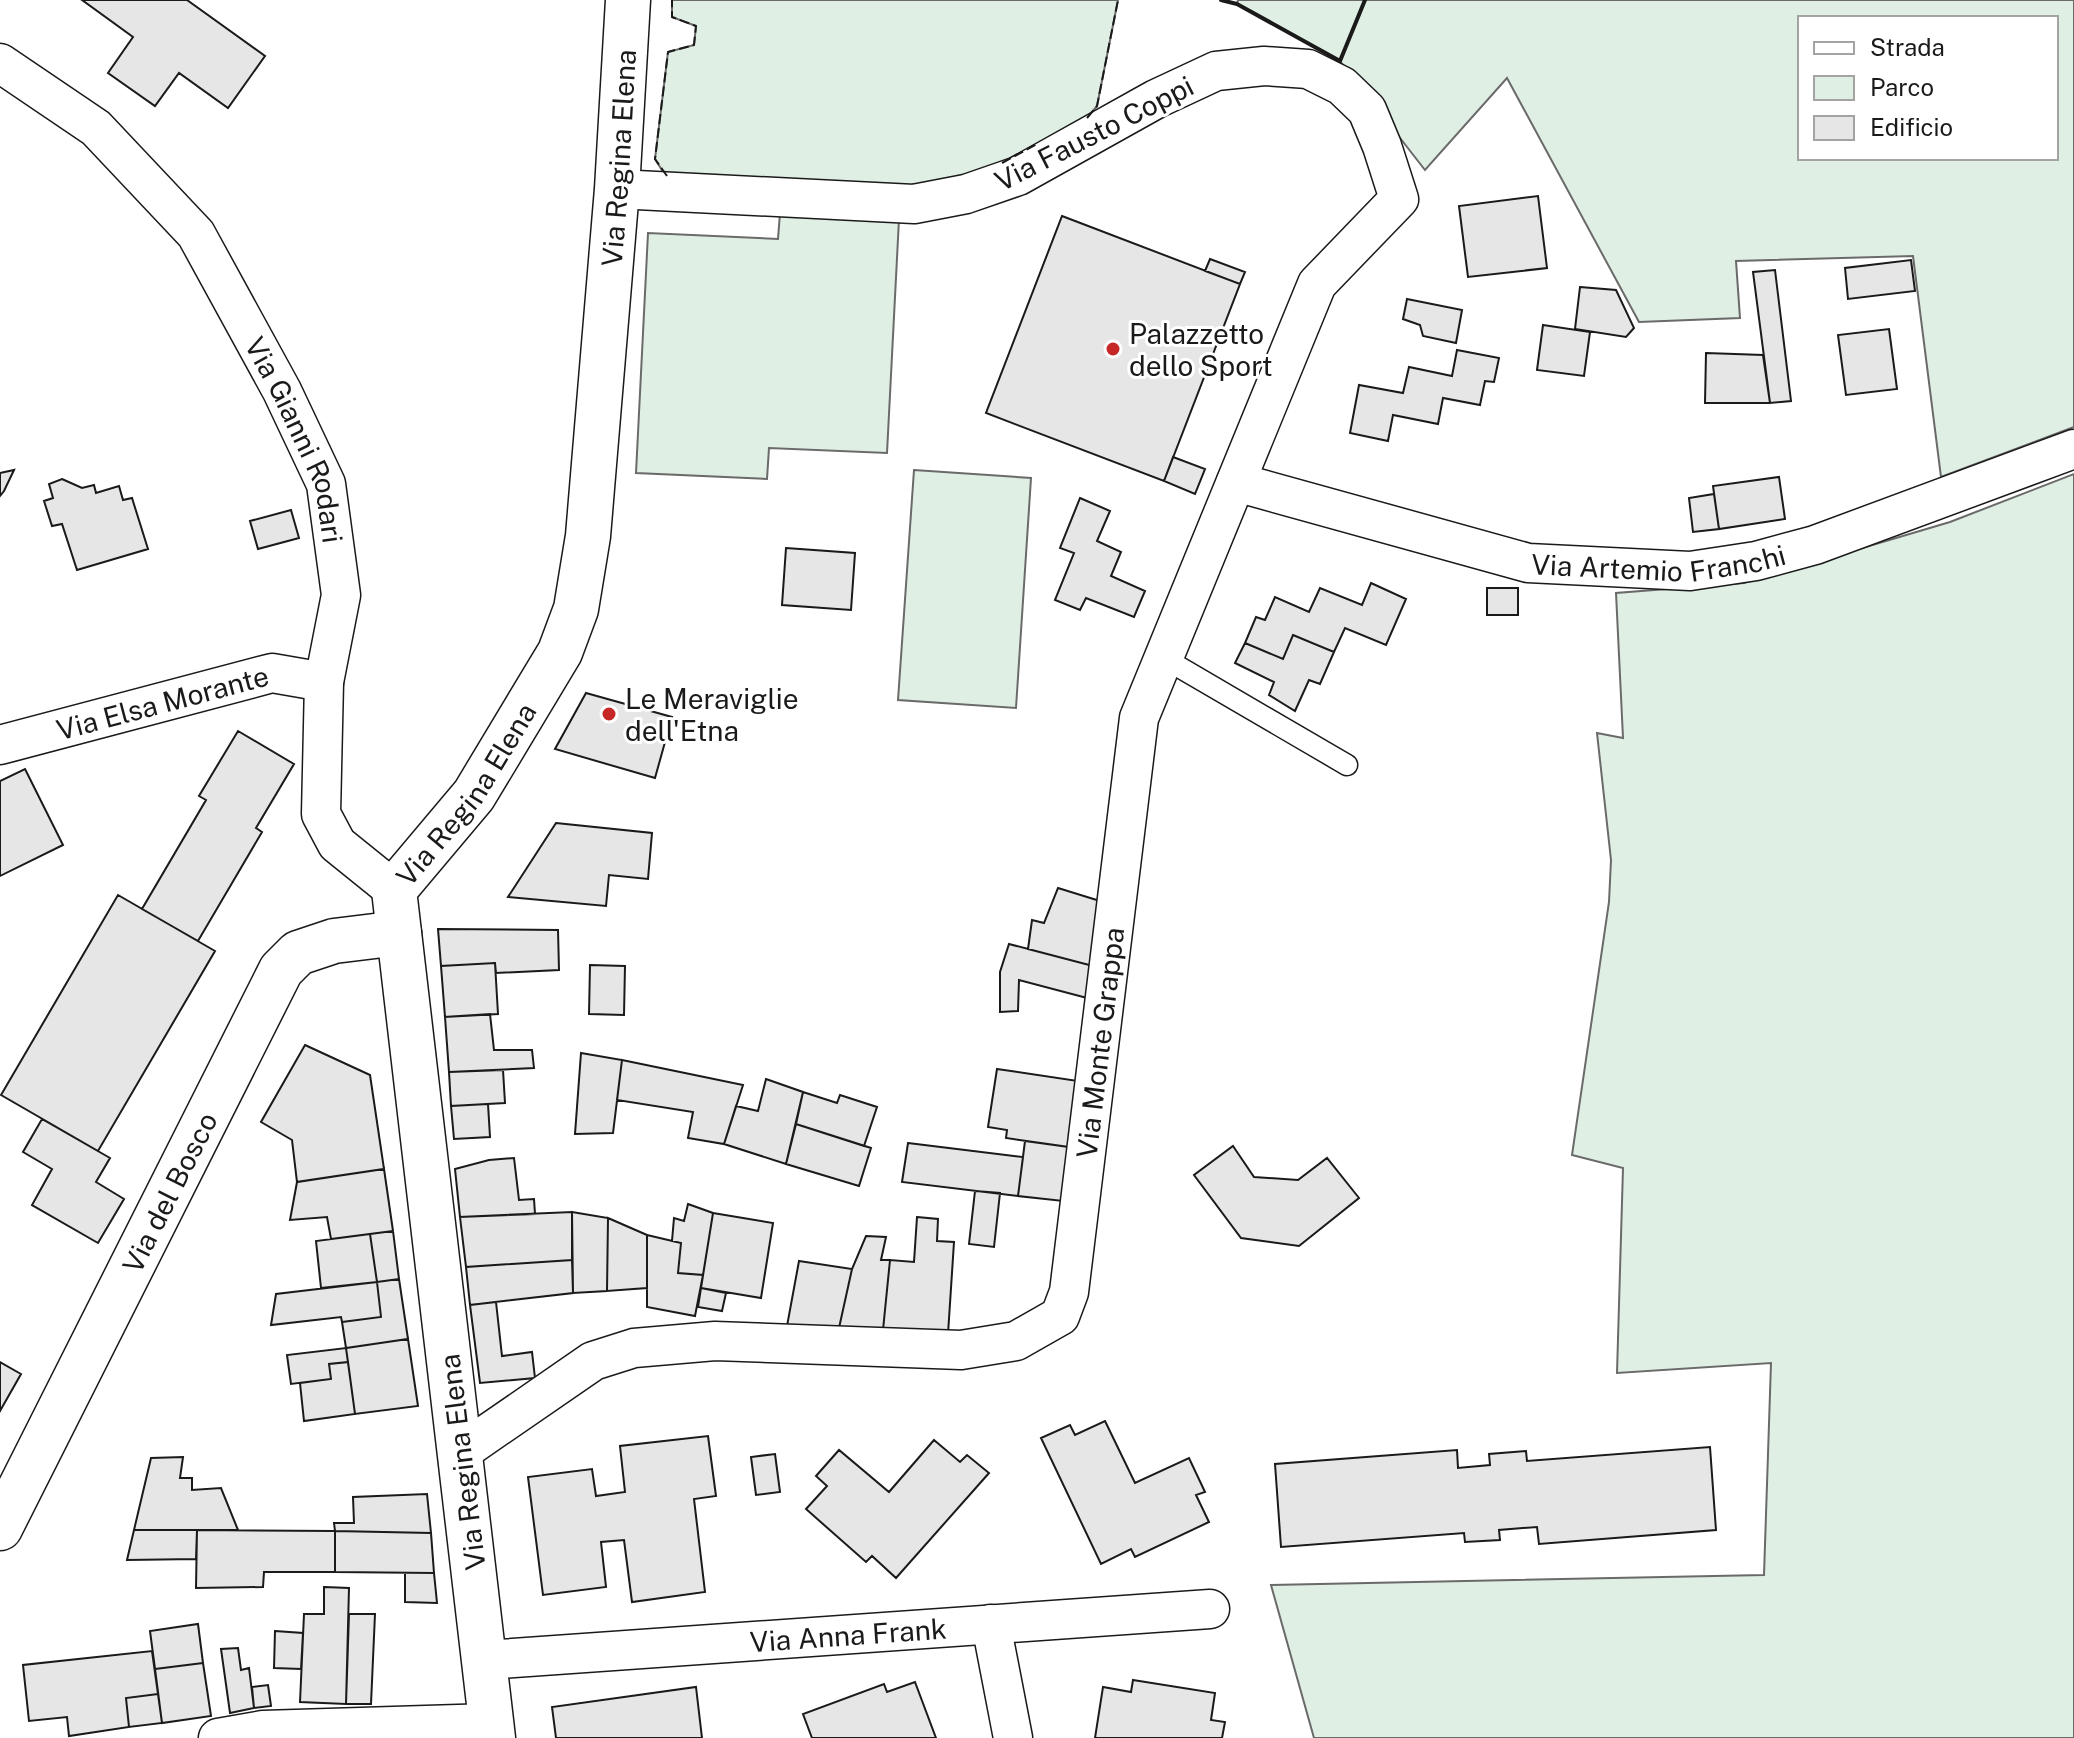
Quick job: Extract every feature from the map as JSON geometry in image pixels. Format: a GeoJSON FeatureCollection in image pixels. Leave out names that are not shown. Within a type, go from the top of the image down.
{"type":"FeatureCollection","features":[{"type":"Feature","properties":{"kind":"street","name":"Via Regina Elena"},"geometry":{"type":"LineString","coordinates":[[492,1731],[394,890],[474,795],[560,652],[576,609],[588,536],[617,189],[628,0]]}},
{"type":"Feature","properties":{"kind":"street","name":"Via Gianni Rodari"},"geometry":{"type":"LineString","coordinates":[[0,63],[96,128],[196,234],[282,391],[326,484],[341,595],[324,682],[321,814],[337,844],[394,890]]}},
{"type":"Feature","properties":{"kind":"street","name":"Via Fausto Coppi"},"geometry":{"type":"LineString","coordinates":[[617,189],[914,204],[966,194],[1018,176],[1156,99],[1216,71],[1264,66],[1308,69],[1342,86],[1367,110],[1399,199]]}},
{"type":"Feature","properties":{"kind":"street","name":"Via Monte Grappa"},"geometry":{"type":"LineString","coordinates":[[461,1452],[593,1361],[634,1348],[715,1341],[961,1350],[1016,1341],[1060,1316],[1069,1292],[1139,718],[1317,284],[1399,199]]}},
{"type":"Feature","properties":{"kind":"street","name":"Via Artemio Franchi"},"geometry":{"type":"LineString","coordinates":[[1236,482],[1528,563],[1690,571],[1756,561],[1815,545],[2074,449]]}},
{"type":"Feature","properties":{"kind":"street","name":"Via Elsa Morante"},"geometry":{"type":"LineString","coordinates":[[0,745],[272,673],[324,682]]}},
{"type":"Feature","properties":{"kind":"street","name":"Via del Bosco"},"geometry":{"type":"LineString","coordinates":[[0,1528],[281,970],[298,953],[334,941],[399,933]]}},
{"type":"Feature","properties":{"kind":"street","name":"Via Anna Frank"},"geometry":{"type":"LineString","coordinates":[[485,1660],[1210,1609]]}},
{"type":"Feature","properties":{"kind":"street"},"geometry":{"type":"LineString","coordinates":[[991,1624],[1013,1738]]}},
{"type":"Feature","properties":{"kind":"street"},"geometry":{"type":"LineString","coordinates":[[218,1738],[263,1730],[492,1731]]}},
{"type":"Feature","properties":{"kind":"lane"},"geometry":{"type":"LineString","coordinates":[[1162,657],[1347,765]]}},
{"type":"Feature","properties":{"kind":"green space"},"geometry":{"type":"Polygon","coordinates":[[[672,0],[1118,0],[1097,106],[1087,118],[988,170],[907,190],[665,175],[655,159],[668,52],[694,45],[696,26],[672,17],[672,0]]]}},
{"type":"Feature","properties":{"kind":"green space"},"geometry":{"type":"Polygon","coordinates":[[[1238,0],[2074,0],[2074,427],[1941,477],[1913,256],[1736,261],[1740,318],[1639,322],[1507,78],[1425,170],[1340,61],[1237,4],[1238,0]]]}},
{"type":"Feature","properties":{"kind":"green space"},"geometry":{"type":"Polygon","coordinates":[[[780,213],[899,219],[887,453],[769,448],[767,479],[636,473],[648,233],[778,239],[780,213]]]}},
{"type":"Feature","properties":{"kind":"green space"},"geometry":{"type":"Polygon","coordinates":[[[914,470],[1031,478],[1016,708],[898,700],[914,470]]]}},
{"type":"Feature","properties":{"kind":"green space"},"geometry":{"type":"Polygon","coordinates":[[[2074,474],[2074,1738],[1314,1738],[1271,1585],[1764,1575],[1771,1363],[1617,1373],[1623,1168],[1572,1155],[1609,902],[1611,860],[1597,733],[1623,738],[1616,593],[1744,583],[1950,522],[2074,474]]]}},
{"type":"Feature","properties":{"kind":"building"},"geometry":{"type":"Polygon","coordinates":[[[82,0],[187,0],[265,56],[228,108],[179,73],[155,106],[108,73],[133,37],[82,0]]]}},
{"type":"Feature","properties":{"kind":"building"},"geometry":{"type":"Polygon","coordinates":[[[1538,196],[1547,268],[1468,277],[1459,206],[1538,196]]]}},
{"type":"Feature","properties":{"kind":"building","name":"Palazzetto dello Sport"},"geometry":{"type":"Polygon","coordinates":[[[1062,216],[1240,284],[1164,481],[986,413],[1062,216]]]}},
{"type":"Feature","properties":{"kind":"building"},"geometry":{"type":"Polygon","coordinates":[[[1210,259],[1245,272],[1240,284],[1205,271],[1210,259]]]}},
{"type":"Feature","properties":{"kind":"building"},"geometry":{"type":"Polygon","coordinates":[[[1911,260],[1915,291],[1848,299],[1845,268],[1911,260]]]}},
{"type":"Feature","properties":{"kind":"building"},"geometry":{"type":"Polygon","coordinates":[[[1775,270],[1791,401],[1770,403],[1753,272],[1775,270]]]}},
{"type":"Feature","properties":{"kind":"building"},"geometry":{"type":"Polygon","coordinates":[[[1580,287],[1616,290],[1634,328],[1626,337],[1575,329],[1580,287]]]}},
{"type":"Feature","properties":{"kind":"building"},"geometry":{"type":"Polygon","coordinates":[[[1407,299],[1462,310],[1456,343],[1423,336],[1420,325],[1403,319],[1407,299]]]}},
{"type":"Feature","properties":{"kind":"building"},"geometry":{"type":"Polygon","coordinates":[[[1543,325],[1590,332],[1584,376],[1537,370],[1543,325]]]}},
{"type":"Feature","properties":{"kind":"building"},"geometry":{"type":"Polygon","coordinates":[[[1889,329],[1897,389],[1846,395],[1838,335],[1889,329]]]}},
{"type":"Feature","properties":{"kind":"building"},"geometry":{"type":"Polygon","coordinates":[[[1457,350],[1499,358],[1494,382],[1485,381],[1480,405],[1443,398],[1438,424],[1393,415],[1388,441],[1350,433],[1359,385],[1403,393],[1409,367],[1452,376],[1457,350]]]}},
{"type":"Feature","properties":{"kind":"building"},"geometry":{"type":"Polygon","coordinates":[[[1706,353],[1763,355],[1770,403],[1705,403],[1706,353]]]}},
{"type":"Feature","properties":{"kind":"building"},"geometry":{"type":"Polygon","coordinates":[[[1173,457],[1205,469],[1195,494],[1164,481],[1173,457]]]}},
{"type":"Feature","properties":{"kind":"building"},"geometry":{"type":"Polygon","coordinates":[[[14,470],[4,491],[0,496],[0,473],[14,470]]]}},
{"type":"Feature","properties":{"kind":"building"},"geometry":{"type":"Polygon","coordinates":[[[1779,477],[1785,519],[1719,529],[1713,486],[1779,477]]]}},
{"type":"Feature","properties":{"kind":"building"},"geometry":{"type":"Polygon","coordinates":[[[62,479],[82,488],[94,485],[96,493],[119,486],[123,500],[132,498],[148,549],[77,570],[62,524],[52,526],[44,501],[53,498],[49,484],[62,479]]]}},
{"type":"Feature","properties":{"kind":"building"},"geometry":{"type":"Polygon","coordinates":[[[1714,494],[1719,529],[1693,532],[1689,498],[1714,494]]]}},
{"type":"Feature","properties":{"kind":"building"},"geometry":{"type":"Polygon","coordinates":[[[1080,498],[1110,511],[1097,541],[1121,552],[1111,576],[1145,591],[1134,617],[1086,598],[1080,610],[1055,600],[1074,553],[1060,548],[1080,498]]]}},
{"type":"Feature","properties":{"kind":"building"},"geometry":{"type":"Polygon","coordinates":[[[291,510],[299,538],[258,549],[250,521],[291,510]]]}},
{"type":"Feature","properties":{"kind":"building"},"geometry":{"type":"Polygon","coordinates":[[[786,548],[855,553],[851,610],[782,605],[786,548]]]}},
{"type":"Feature","properties":{"kind":"building"},"geometry":{"type":"Polygon","coordinates":[[[1371,583],[1406,599],[1386,645],[1345,628],[1334,652],[1293,635],[1283,659],[1245,643],[1256,617],[1265,620],[1275,597],[1309,612],[1320,588],[1362,605],[1371,583]]]}},
{"type":"Feature","properties":{"kind":"building"},"geometry":{"type":"Polygon","coordinates":[[[1487,588],[1518,588],[1518,615],[1487,615],[1487,588]]]}},
{"type":"Feature","properties":{"kind":"building"},"geometry":{"type":"Polygon","coordinates":[[[1293,635],[1334,652],[1320,684],[1309,680],[1295,711],[1269,695],[1274,682],[1235,663],[1245,643],[1283,659],[1293,635]]]}},
{"type":"Feature","properties":{"kind":"building"},"geometry":{"type":"Polygon","coordinates":[[[586,693],[672,717],[655,778],[555,749],[586,693]]]}},
{"type":"Feature","properties":{"kind":"building"},"geometry":{"type":"Polygon","coordinates":[[[238,731],[294,764],[256,828],[262,832],[198,941],[142,909],[206,800],[199,796],[238,731]]]}},
{"type":"Feature","properties":{"kind":"building"},"geometry":{"type":"Polygon","coordinates":[[[25,769],[63,845],[0,876],[0,781],[25,769]]]}},
{"type":"Feature","properties":{"kind":"building"},"geometry":{"type":"Polygon","coordinates":[[[556,823],[652,833],[648,879],[609,875],[606,906],[508,897],[556,823]]]}},
{"type":"Feature","properties":{"kind":"building"},"geometry":{"type":"Polygon","coordinates":[[[1058,888],[1100,901],[1093,966],[1028,949],[1032,920],[1044,923],[1058,888]]]}},
{"type":"Feature","properties":{"kind":"building"},"geometry":{"type":"Polygon","coordinates":[[[118,895],[215,951],[98,1151],[1,1095],[118,895]]]}},
{"type":"Feature","properties":{"kind":"building"},"geometry":{"type":"Polygon","coordinates":[[[438,929],[558,930],[559,970],[496,973],[495,963],[441,966],[438,929]]]}},
{"type":"Feature","properties":{"kind":"building"},"geometry":{"type":"Polygon","coordinates":[[[1009,944],[1093,966],[1087,998],[1019,980],[1018,1011],[1000,1012],[1000,972],[1009,944]]]}},
{"type":"Feature","properties":{"kind":"building"},"geometry":{"type":"Polygon","coordinates":[[[495,963],[498,1014],[445,1017],[441,966],[495,963]]]}},
{"type":"Feature","properties":{"kind":"building"},"geometry":{"type":"Polygon","coordinates":[[[590,965],[625,966],[624,1015],[589,1014],[590,965]]]}},
{"type":"Feature","properties":{"kind":"building"},"geometry":{"type":"Polygon","coordinates":[[[490,1014],[494,1050],[532,1050],[534,1068],[449,1072],[445,1017],[490,1014]]]}},
{"type":"Feature","properties":{"kind":"building"},"geometry":{"type":"Polygon","coordinates":[[[305,1045],[370,1075],[384,1169],[297,1182],[292,1140],[261,1122],[305,1045]]]}},
{"type":"Feature","properties":{"kind":"building"},"geometry":{"type":"Polygon","coordinates":[[[581,1053],[622,1060],[613,1133],[575,1134],[581,1053]]]}},
{"type":"Feature","properties":{"kind":"building"},"geometry":{"type":"Polygon","coordinates":[[[622,1060],[743,1085],[724,1144],[688,1138],[693,1112],[617,1100],[622,1060]]]}},
{"type":"Feature","properties":{"kind":"building"},"geometry":{"type":"Polygon","coordinates":[[[997,1069],[1078,1081],[1069,1147],[1006,1138],[1007,1130],[988,1127],[997,1069]]]}},
{"type":"Feature","properties":{"kind":"building"},"geometry":{"type":"Polygon","coordinates":[[[503,1070],[505,1103],[451,1106],[449,1072],[503,1070]]]}},
{"type":"Feature","properties":{"kind":"building"},"geometry":{"type":"Polygon","coordinates":[[[766,1079],[803,1092],[786,1164],[724,1144],[736,1106],[758,1111],[766,1079]]]}},
{"type":"Feature","properties":{"kind":"building"},"geometry":{"type":"Polygon","coordinates":[[[803,1092],[837,1103],[840,1095],[877,1107],[864,1146],[796,1124],[803,1092]]]}},
{"type":"Feature","properties":{"kind":"building"},"geometry":{"type":"Polygon","coordinates":[[[488,1104],[490,1137],[454,1139],[451,1106],[488,1104]]]}},
{"type":"Feature","properties":{"kind":"building"},"geometry":{"type":"Polygon","coordinates":[[[42,1119],[110,1158],[96,1182],[124,1199],[98,1243],[32,1205],[52,1169],[23,1152],[42,1119]]]}},
{"type":"Feature","properties":{"kind":"building"},"geometry":{"type":"Polygon","coordinates":[[[796,1124],[871,1148],[859,1186],[786,1164],[796,1124]]]}},
{"type":"Feature","properties":{"kind":"building"},"geometry":{"type":"Polygon","coordinates":[[[1025,1141],[1069,1147],[1063,1201],[1018,1196],[1025,1141]]]}},
{"type":"Feature","properties":{"kind":"building"},"geometry":{"type":"Polygon","coordinates":[[[908,1143],[1023,1157],[1018,1196],[902,1182],[908,1143]]]}},
{"type":"Feature","properties":{"kind":"building"},"geometry":{"type":"Polygon","coordinates":[[[1233,1146],[1254,1177],[1298,1180],[1327,1158],[1359,1198],[1299,1246],[1241,1238],[1194,1175],[1233,1146]]]}},
{"type":"Feature","properties":{"kind":"building"},"geometry":{"type":"Polygon","coordinates":[[[514,1158],[519,1200],[534,1199],[535,1214],[460,1217],[455,1169],[489,1160],[514,1158]]]}},
{"type":"Feature","properties":{"kind":"building"},"geometry":{"type":"Polygon","coordinates":[[[384,1169],[393,1231],[331,1239],[327,1217],[290,1220],[297,1182],[384,1169]]]}},
{"type":"Feature","properties":{"kind":"building"},"geometry":{"type":"Polygon","coordinates":[[[975,1191],[1000,1193],[994,1247],[969,1244],[975,1191]]]}},
{"type":"Feature","properties":{"kind":"building"},"geometry":{"type":"Polygon","coordinates":[[[688,1204],[713,1213],[703,1275],[678,1273],[681,1243],[672,1241],[674,1218],[684,1221],[688,1204]]]}},
{"type":"Feature","properties":{"kind":"building"},"geometry":{"type":"Polygon","coordinates":[[[572,1212],[608,1218],[607,1291],[573,1293],[572,1212]]]}},
{"type":"Feature","properties":{"kind":"building"},"geometry":{"type":"Polygon","coordinates":[[[572,1212],[572,1260],[466,1267],[460,1217],[572,1212]]]}},
{"type":"Feature","properties":{"kind":"building"},"geometry":{"type":"Polygon","coordinates":[[[713,1213],[773,1223],[761,1298],[701,1288],[713,1213]]]}},
{"type":"Feature","properties":{"kind":"building"},"geometry":{"type":"Polygon","coordinates":[[[917,1217],[938,1219],[937,1241],[954,1242],[948,1334],[883,1330],[890,1260],[914,1262],[917,1217]]]}},
{"type":"Feature","properties":{"kind":"building"},"geometry":{"type":"Polygon","coordinates":[[[608,1218],[647,1235],[647,1288],[607,1291],[608,1218]]]}},
{"type":"Feature","properties":{"kind":"building"},"geometry":{"type":"Polygon","coordinates":[[[393,1231],[399,1279],[377,1282],[370,1234],[393,1231]]]}},
{"type":"Feature","properties":{"kind":"building"},"geometry":{"type":"Polygon","coordinates":[[[370,1234],[377,1282],[321,1288],[316,1241],[370,1234]]]}},
{"type":"Feature","properties":{"kind":"building"},"geometry":{"type":"Polygon","coordinates":[[[647,1235],[681,1243],[678,1273],[703,1275],[695,1316],[647,1307],[647,1235]]]}},
{"type":"Feature","properties":{"kind":"building"},"geometry":{"type":"Polygon","coordinates":[[[866,1236],[886,1237],[881,1260],[890,1260],[883,1330],[839,1328],[852,1269],[866,1236]]]}},
{"type":"Feature","properties":{"kind":"building"},"geometry":{"type":"Polygon","coordinates":[[[572,1260],[573,1293],[470,1305],[466,1267],[572,1260]]]}},
{"type":"Feature","properties":{"kind":"building"},"geometry":{"type":"Polygon","coordinates":[[[799,1261],[852,1269],[839,1328],[787,1326],[799,1261]]]}},
{"type":"Feature","properties":{"kind":"building"},"geometry":{"type":"Polygon","coordinates":[[[399,1279],[408,1339],[346,1348],[342,1322],[381,1317],[377,1282],[399,1279]]]}},
{"type":"Feature","properties":{"kind":"building"},"geometry":{"type":"Polygon","coordinates":[[[377,1282],[381,1317],[342,1322],[341,1317],[271,1325],[276,1294],[377,1282]]]}},
{"type":"Feature","properties":{"kind":"building"},"geometry":{"type":"Polygon","coordinates":[[[701,1288],[726,1293],[722,1311],[698,1307],[701,1288]]]}},
{"type":"Feature","properties":{"kind":"building"},"geometry":{"type":"Polygon","coordinates":[[[496,1302],[502,1356],[532,1352],[535,1378],[480,1383],[470,1305],[496,1302]]]}},
{"type":"Feature","properties":{"kind":"building"},"geometry":{"type":"Polygon","coordinates":[[[408,1339],[418,1406],[355,1414],[346,1348],[408,1339]]]}},
{"type":"Feature","properties":{"kind":"building"},"geometry":{"type":"Polygon","coordinates":[[[346,1348],[348,1362],[329,1364],[331,1379],[291,1384],[287,1355],[346,1348]]]}},
{"type":"Feature","properties":{"kind":"building"},"geometry":{"type":"Polygon","coordinates":[[[0,1362],[21,1374],[0,1411],[0,1362]]]}},
{"type":"Feature","properties":{"kind":"building"},"geometry":{"type":"Polygon","coordinates":[[[348,1362],[355,1414],[304,1421],[300,1383],[331,1379],[329,1364],[348,1362]]]}},
{"type":"Feature","properties":{"kind":"building"},"geometry":{"type":"Polygon","coordinates":[[[1105,1421],[1135,1483],[1189,1458],[1205,1492],[1196,1495],[1209,1522],[1135,1557],[1131,1549],[1101,1564],[1041,1438],[1070,1425],[1075,1435],[1105,1421]]]}},
{"type":"Feature","properties":{"kind":"building"},"geometry":{"type":"Polygon","coordinates":[[[708,1436],[716,1496],[694,1499],[705,1592],[632,1602],[624,1540],[601,1542],[606,1587],[543,1595],[528,1477],[592,1469],[596,1496],[625,1492],[620,1446],[708,1436]]]}},
{"type":"Feature","properties":{"kind":"building"},"geometry":{"type":"Polygon","coordinates":[[[934,1440],[960,1462],[967,1455],[989,1473],[896,1578],[872,1556],[866,1562],[806,1509],[827,1486],[816,1476],[839,1450],[889,1492],[934,1440]]]}},
{"type":"Feature","properties":{"kind":"building"},"geometry":{"type":"Polygon","coordinates":[[[1710,1447],[1716,1530],[1539,1544],[1537,1527],[1499,1530],[1500,1540],[1465,1542],[1464,1533],[1281,1547],[1275,1464],[1457,1450],[1458,1468],[1490,1465],[1489,1454],[1526,1451],[1527,1461],[1710,1447]]]}},
{"type":"Feature","properties":{"kind":"building"},"geometry":{"type":"Polygon","coordinates":[[[775,1454],[780,1492],[756,1495],[751,1457],[775,1454]]]}},
{"type":"Feature","properties":{"kind":"building"},"geometry":{"type":"Polygon","coordinates":[[[183,1457],[180,1478],[192,1478],[192,1490],[221,1488],[238,1530],[134,1530],[151,1458],[183,1457]]]}},
{"type":"Feature","properties":{"kind":"building"},"geometry":{"type":"Polygon","coordinates":[[[427,1494],[431,1533],[335,1531],[334,1523],[354,1523],[353,1497],[427,1494]]]}},
{"type":"Feature","properties":{"kind":"building"},"geometry":{"type":"Polygon","coordinates":[[[134,1530],[197,1530],[196,1559],[127,1560],[134,1530]]]}},
{"type":"Feature","properties":{"kind":"building"},"geometry":{"type":"Polygon","coordinates":[[[197,1530],[335,1531],[335,1572],[264,1572],[263,1587],[196,1588],[197,1530]]]}},
{"type":"Feature","properties":{"kind":"building"},"geometry":{"type":"Polygon","coordinates":[[[335,1531],[431,1533],[434,1573],[335,1572],[335,1531]]]}},
{"type":"Feature","properties":{"kind":"building"},"geometry":{"type":"Polygon","coordinates":[[[405,1573],[434,1573],[437,1603],[405,1602],[405,1573]]]}},
{"type":"Feature","properties":{"kind":"building"},"geometry":{"type":"Polygon","coordinates":[[[324,1587],[349,1588],[346,1704],[300,1702],[304,1614],[324,1614],[324,1587]]]}},
{"type":"Feature","properties":{"kind":"building"},"geometry":{"type":"Polygon","coordinates":[[[349,1614],[375,1614],[371,1704],[346,1704],[349,1614]]]}},
{"type":"Feature","properties":{"kind":"building"},"geometry":{"type":"Polygon","coordinates":[[[198,1624],[203,1663],[155,1669],[150,1631],[198,1624]]]}},
{"type":"Feature","properties":{"kind":"building"},"geometry":{"type":"Polygon","coordinates":[[[275,1631],[303,1633],[301,1669],[274,1668],[275,1631]]]}},
{"type":"Feature","properties":{"kind":"building"},"geometry":{"type":"Polygon","coordinates":[[[238,1648],[241,1670],[249,1668],[254,1708],[230,1713],[221,1649],[238,1648]]]}},
{"type":"Feature","properties":{"kind":"building"},"geometry":{"type":"Polygon","coordinates":[[[152,1651],[158,1694],[126,1698],[129,1727],[69,1736],[67,1717],[29,1721],[23,1665],[152,1651]]]}},
{"type":"Feature","properties":{"kind":"building"},"geometry":{"type":"Polygon","coordinates":[[[203,1663],[211,1716],[162,1723],[155,1669],[203,1663]]]}},
{"type":"Feature","properties":{"kind":"building"},"geometry":{"type":"Polygon","coordinates":[[[1133,1680],[1215,1693],[1211,1720],[1225,1722],[1222,1738],[1095,1738],[1103,1687],[1131,1692],[1133,1680]]]}},
{"type":"Feature","properties":{"kind":"building"},"geometry":{"type":"Polygon","coordinates":[[[915,1682],[936,1738],[812,1738],[803,1714],[884,1684],[887,1692],[915,1682]]]}},
{"type":"Feature","properties":{"kind":"building"},"geometry":{"type":"Polygon","coordinates":[[[268,1685],[271,1706],[254,1708],[252,1687],[268,1685]]]}},
{"type":"Feature","properties":{"kind":"building"},"geometry":{"type":"Polygon","coordinates":[[[696,1687],[702,1738],[556,1738],[552,1707],[696,1687]]]}},
{"type":"Feature","properties":{"kind":"building"},"geometry":{"type":"Polygon","coordinates":[[[158,1694],[162,1723],[129,1727],[126,1698],[158,1694]]]}},
{"type":"Feature","properties":{"kind":"fence"},"geometry":{"type":"LineString","coordinates":[[667,176],[655,159],[668,52],[694,45],[696,26],[672,17],[672,0]]}},
{"type":"Feature","properties":{"kind":"fence"},"geometry":{"type":"LineString","coordinates":[[1087,118],[1097,106],[1118,0]]}},
{"type":"Feature","properties":{"kind":"fence"},"geometry":{"type":"LineString","coordinates":[[1002,163],[1037,144]]}},
{"type":"Feature","properties":{"kind":"wall"},"geometry":{"type":"LineString","coordinates":[[1221,0],[1237,4],[1340,61],[1365,0]]}},
{"type":"Feature","properties":{"kind":"place","name":"Palazzetto dello Sport"},"geometry":{"type":"Point","coordinates":[1113,349]}},
{"type":"Feature","properties":{"kind":"place","name":"Le Meraviglie dell'Etna"},"geometry":{"type":"Point","coordinates":[609,714]}}]}
